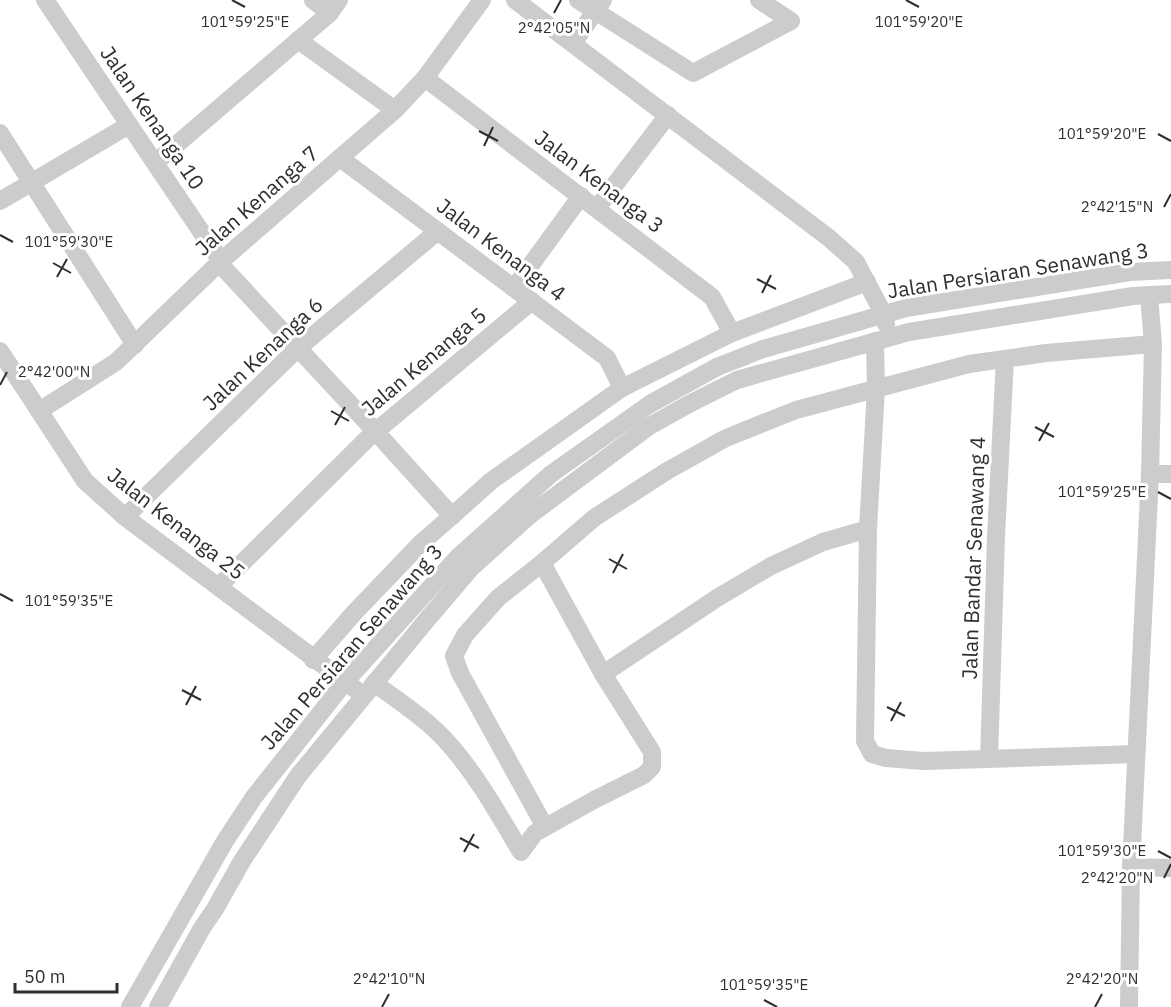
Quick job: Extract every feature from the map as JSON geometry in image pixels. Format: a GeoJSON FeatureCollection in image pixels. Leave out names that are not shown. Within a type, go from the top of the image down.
{"type":"FeatureCollection","features":[{"type":"Feature","properties":{"kind":"street","name":"Jalan Kenanga 10"},"geometry":{"type":"LineString","coordinates":[[45,0],[220,262],[452,516]]}},
{"type":"Feature","properties":{"kind":"street"},"geometry":{"type":"LineString","coordinates":[[313,0],[334,6]]}},
{"type":"Feature","properties":{"kind":"street","name":"Jalan Kenanga 7"},"geometry":{"type":"LineString","coordinates":[[39,411],[116,362],[220,262],[395,110],[425,78],[482,0]]}},
{"type":"Feature","properties":{"kind":"street"},"geometry":{"type":"LineString","coordinates":[[515,0],[829,238],[856,262],[884,315],[876,388],[868,529],[865,741],[872,754],[886,758],[924,760],[1136,754]]}},
{"type":"Feature","properties":{"kind":"street"},"geometry":{"type":"LineString","coordinates":[[578,0],[599,6],[693,73],[791,21],[759,0]]}},
{"type":"Feature","properties":{"kind":"street"},"geometry":{"type":"LineString","coordinates":[[155,163],[298,40],[334,6]]}},
{"type":"Feature","properties":{"kind":"street"},"geometry":{"type":"LineString","coordinates":[[573,43],[599,6]]}},
{"type":"Feature","properties":{"kind":"street"},"geometry":{"type":"LineString","coordinates":[[298,40],[395,110]]}},
{"type":"Feature","properties":{"kind":"street","name":"Jalan Kenanga 3"},"geometry":{"type":"LineString","coordinates":[[425,78],[712,297],[732,333]]}},
{"type":"Feature","properties":{"kind":"street"},"geometry":{"type":"LineString","coordinates":[[597,208],[668,115]]}},
{"type":"Feature","properties":{"kind":"street"},"geometry":{"type":"LineString","coordinates":[[0,201],[129,125]]}},
{"type":"Feature","properties":{"kind":"street"},"geometry":{"type":"LineString","coordinates":[[0,133],[135,345]]}},
{"type":"Feature","properties":{"kind":"street","name":"Jalan Kenanga 4"},"geometry":{"type":"LineString","coordinates":[[340,158],[607,358],[622,388]]}},
{"type":"Feature","properties":{"kind":"street"},"geometry":{"type":"LineString","coordinates":[[514,288],[581,196]]}},
{"type":"Feature","properties":{"kind":"street","name":"Jalan Kenanga 6"},"geometry":{"type":"LineString","coordinates":[[125,517],[297,348],[438,231]]}},
{"type":"Feature","properties":{"kind":"street","name":"Jalan Persiaran Senawang 3"},"geometry":{"type":"LineString","coordinates":[[130,1007],[219,850],[254,797],[345,682],[458,556],[551,474],[650,404],[717,367],[754,353],[906,308],[1130,272],[1171,270]]}},
{"type":"Feature","properties":{"kind":"street"},"geometry":{"type":"LineString","coordinates":[[313,659],[421,543],[491,482],[622,388],[732,333],[867,282]]}},
{"type":"Feature","properties":{"kind":"street","name":"Jalan Persiaran Senawang 3"},"geometry":{"type":"LineString","coordinates":[[158,1007],[248,851],[298,776],[471,567],[530,515],[648,427],[737,380],[909,332],[1133,296],[1171,294]]}},
{"type":"Feature","properties":{"kind":"street"},"geometry":{"type":"LineString","coordinates":[[1129,1007],[1131,867],[1150,474],[1153,344],[1149,295]]}},
{"type":"Feature","properties":{"kind":"street","name":"Jalan Kenanga 5"},"geometry":{"type":"LineString","coordinates":[[219,586],[376,432],[532,301]]}},
{"type":"Feature","properties":{"kind":"street"},"geometry":{"type":"LineString","coordinates":[[542,563],[603,674],[652,752],[652,767],[644,775],[545,828],[460,673],[454,656],[465,635],[498,598],[594,518],[667,471],[726,438],[796,410],[969,364],[1046,353],[1153,344]]}},
{"type":"Feature","properties":{"kind":"street","name":"Jalan Kenanga 25"},"geometry":{"type":"LineString","coordinates":[[0,351],[85,481],[125,517],[345,682],[369,689],[419,716],[449,744],[488,794],[521,852],[535,833],[545,828]]}},
{"type":"Feature","properties":{"kind":"street","name":"Jalan Bandar Senawang 4"},"geometry":{"type":"LineString","coordinates":[[989,759],[996,537],[1005,359]]}},
{"type":"Feature","properties":{"kind":"street"},"geometry":{"type":"LineString","coordinates":[[1150,474],[1171,474]]}},
{"type":"Feature","properties":{"kind":"street"},"geometry":{"type":"LineString","coordinates":[[603,674],[771,566],[823,543],[868,529]]}},
{"type":"Feature","properties":{"kind":"street"},"geometry":{"type":"LineString","coordinates":[[1131,867],[1171,868]]}}]}
